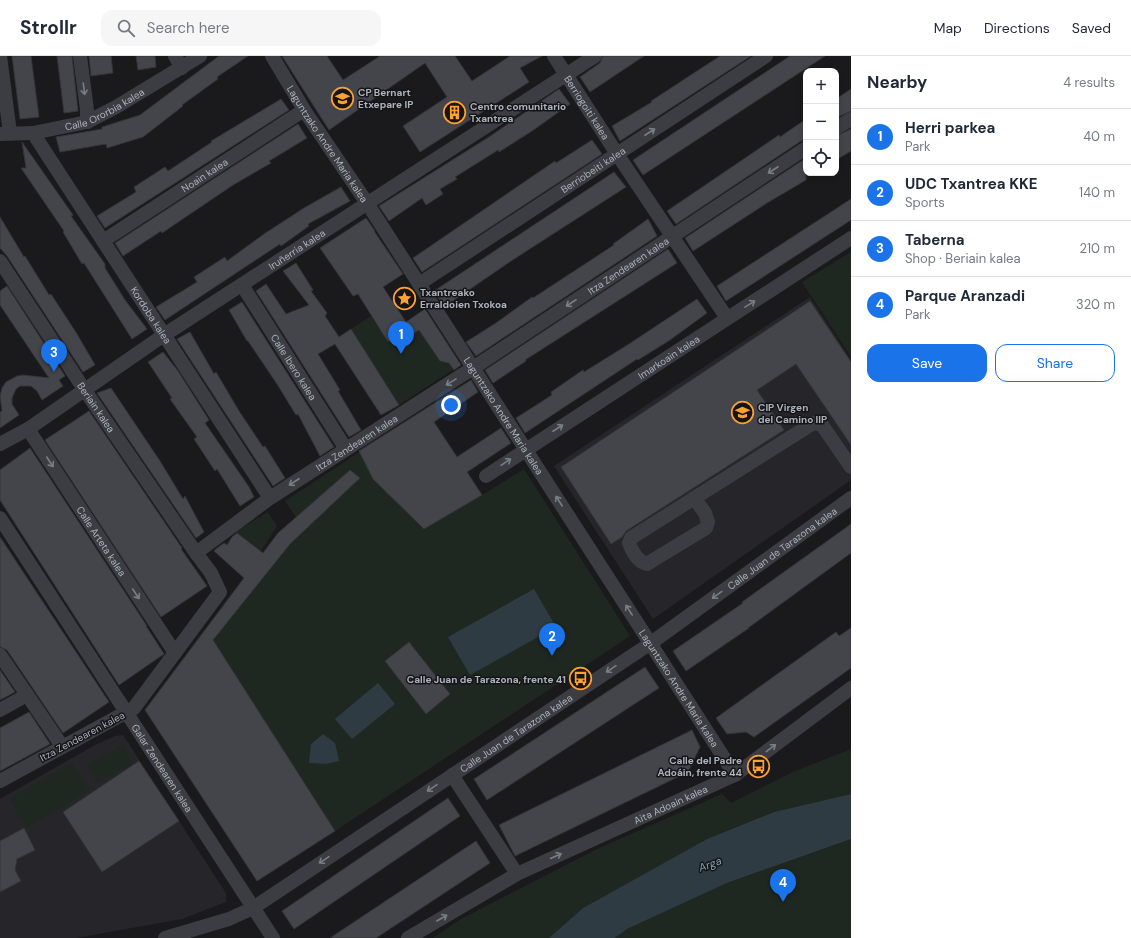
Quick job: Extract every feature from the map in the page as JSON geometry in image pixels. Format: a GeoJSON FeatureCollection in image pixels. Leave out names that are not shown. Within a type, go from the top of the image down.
{"type":"FeatureCollection","features":[{"type":"Feature","properties":{"kind":"street"},"geometry":{"type":"LineString","coordinates":[[0,56],[5,134]]}},
{"type":"Feature","properties":{"kind":"street"},"geometry":{"type":"LineString","coordinates":[[80,56],[87,110],[87,122]]}},
{"type":"Feature","properties":{"kind":"street","name":"Calle Ororbia kalea"},"geometry":{"type":"LineString","coordinates":[[5,134],[33,133],[87,122],[116,107],[179,62],[200,56]]}},
{"type":"Feature","properties":{"kind":"street","name":"Laguntzako Andre Maria kalea"},"geometry":{"type":"LineString","coordinates":[[272,56],[306,113],[367,208],[651,643],[735,775]]}},
{"type":"Feature","properties":{"kind":"street","name":"Berriogoiti kalea"},"geometry":{"type":"LineString","coordinates":[[554,56],[617,154],[727,318]]}},
{"type":"Feature","properties":{"kind":"street","name":"Iruñerria kalea"},"geometry":{"type":"LineString","coordinates":[[0,444],[28,429],[164,334],[367,208],[596,56]]}},
{"type":"Feature","properties":{"kind":"street","name":"Berriobeiti kalea"},"geometry":{"type":"LineString","coordinates":[[419,284],[766,56]]}},
{"type":"Feature","properties":{"kind":"street","name":"Noain kalea"},"geometry":{"type":"LineString","coordinates":[[103,241],[301,112],[306,113]]}},
{"type":"Feature","properties":{"kind":"street"},"geometry":{"type":"LineString","coordinates":[[839,126],[851,118]]}},
{"type":"Feature","properties":{"kind":"street","name":"Kordoba kalea"},"geometry":{"type":"LineString","coordinates":[[33,133],[270,498]]}},
{"type":"Feature","properties":{"kind":"street","name":"Itza Zendearen kalea"},"geometry":{"type":"LineString","coordinates":[[0,781],[134,708],[220,592],[211,573],[196,553],[270,498],[346,448],[472,369],[803,150]]}},
{"type":"Feature","properties":{"kind":"street","name":"Laguntzako Andre Maria kalea"},"geometry":{"type":"LineString","coordinates":[[367,208],[419,284],[472,369]]}},
{"type":"Feature","properties":{"kind":"street","name":"Imarkoain kalea"},"geometry":{"type":"LineString","coordinates":[[486,476],[522,447],[796,275],[851,238]]}},
{"type":"Feature","properties":{"kind":"street","name":"Beriain kalea"},"geometry":{"type":"LineString","coordinates":[[0,261],[84,389],[196,553]]}},
{"type":"Feature","properties":{"kind":"street","name":"Calle Ibero kalea"},"geometry":{"type":"LineString","coordinates":[[242,285],[346,448]]}},
{"type":"Feature","properties":{"kind":"street"},"geometry":{"type":"LineString","coordinates":[[694,498],[705,513],[708,522],[706,528],[655,560],[647,564],[643,564],[628,543],[631,538],[694,498],[814,423],[822,425],[851,467]]}},
{"type":"Feature","properties":{"kind":"street","name":"Calle Arteta kalea"},"geometry":{"type":"LineString","coordinates":[[28,429],[175,653]]}},
{"type":"Feature","properties":{"kind":"street","name":"Calle Juan de Tarazona kalea"},"geometry":{"type":"LineString","coordinates":[[165,938],[229,919],[253,908],[651,643],[851,498]]}},
{"type":"Feature","properties":{"kind":"street","name":"Galar Zendearen kalea"},"geometry":{"type":"LineString","coordinates":[[0,518],[273,938]]}},
{"type":"Feature","properties":{"kind":"street"},"geometry":{"type":"LineString","coordinates":[[0,654],[62,746]]}},
{"type":"Feature","properties":{"kind":"street","name":"Aita Adoain kalea"},"geometry":{"type":"LineString","coordinates":[[408,938],[517,874],[735,775],[851,688]]}},
{"type":"Feature","properties":{"kind":"street"},"geometry":{"type":"LineString","coordinates":[[0,710],[28,695]]}},
{"type":"Feature","properties":{"kind":"street"},"geometry":{"type":"LineString","coordinates":[[452,775],[517,874]]}},
{"type":"Feature","properties":{"kind":"shaded area"},"geometry":{"type":"Polygon","coordinates":[[[851,252],[851,357],[802,282],[851,252]]]}},
{"type":"Feature","properties":{"kind":"shaded area","name":"CIP Virgen del Camino IIP"},"geometry":{"type":"Polygon","coordinates":[[[810,297],[851,360],[851,480],[653,619],[554,466],[810,297]]]}},
{"type":"Feature","properties":{"kind":"shaded area"},"geometry":{"type":"Polygon","coordinates":[[[371,316],[388,342],[391,340],[394,346],[419,330],[440,361],[449,363],[454,369],[399,405],[351,329],[371,316]]]}},
{"type":"Feature","properties":{"kind":"shaded area"},"geometry":{"type":"Polygon","coordinates":[[[425,409],[482,495],[524,469],[630,636],[257,881],[145,710],[278,533],[296,517],[285,501],[425,409]]]}},
{"type":"Feature","properties":{"kind":"shaded area"},"geometry":{"type":"Polygon","coordinates":[[[268,512],[277,526],[261,551],[235,532],[268,512]]]}},
{"type":"Feature","properties":{"kind":"shaded area"},"geometry":{"type":"Polygon","coordinates":[[[123,735],[226,893],[226,902],[182,919],[76,938],[0,938],[0,799],[95,745],[115,736],[123,735]]]}},
{"type":"Feature","properties":{"kind":"shaded area"},"geometry":{"type":"Polygon","coordinates":[[[123,744],[133,763],[97,783],[87,765],[123,744]]]}},
{"type":"Feature","properties":{"kind":"shaded area"},"geometry":{"type":"Polygon","coordinates":[[[851,749],[851,794],[774,812],[707,839],[583,908],[549,938],[433,938],[461,919],[597,849],[722,794],[731,803],[793,772],[851,749]]]}},
{"type":"Feature","properties":{"kind":"shaded area"},"geometry":{"type":"Polygon","coordinates":[[[72,762],[89,791],[26,828],[9,799],[72,762]]]}},
{"type":"Feature","properties":{"kind":"shaded area"},"geometry":{"type":"Polygon","coordinates":[[[851,839],[851,938],[615,938],[627,929],[727,883],[851,839]]]}},
{"type":"Feature","properties":{"kind":"water"},"geometry":{"type":"Polygon","coordinates":[[[534,589],[556,627],[470,675],[448,637],[534,589]]]}},
{"type":"Feature","properties":{"kind":"water"},"geometry":{"type":"Polygon","coordinates":[[[378,683],[395,704],[352,739],[335,719],[378,683]]]}},
{"type":"Feature","properties":{"kind":"water"},"geometry":{"type":"Polygon","coordinates":[[[323,734],[335,743],[339,761],[326,764],[309,763],[311,744],[323,734]]]}},
{"type":"Feature","properties":{"kind":"water","name":"Arga"},"geometry":{"type":"Polygon","coordinates":[[[851,794],[851,839],[727,883],[627,929],[615,938],[549,938],[583,908],[707,839],[774,812],[851,794]]]}},
{"type":"Feature","properties":{"kind":"building"},"geometry":{"type":"Polygon","coordinates":[[[12,56],[31,56],[39,117],[20,119],[12,56]]]}},
{"type":"Feature","properties":{"kind":"building"},"geometry":{"type":"Polygon","coordinates":[[[57,56],[72,56],[78,111],[64,113],[57,56]]]}},
{"type":"Feature","properties":{"kind":"building"},"geometry":{"type":"Polygon","coordinates":[[[89,56],[111,56],[113,73],[91,76],[89,56]]]}},
{"type":"Feature","properties":{"kind":"building"},"geometry":{"type":"Polygon","coordinates":[[[136,56],[155,56],[156,67],[138,70],[136,56]]]}},
{"type":"Feature","properties":{"kind":"building"},"geometry":{"type":"Polygon","coordinates":[[[219,56],[248,56],[217,77],[218,79],[182,105],[183,106],[143,137],[107,148],[106,144],[60,152],[56,137],[102,129],[102,127],[140,115],[219,56]]]}},
{"type":"Feature","properties":{"kind":"building"},"geometry":{"type":"Polygon","coordinates":[[[282,56],[327,56],[343,80],[380,56],[455,56],[472,81],[510,56],[542,56],[520,68],[529,82],[420,152],[403,126],[447,97],[425,63],[329,130],[282,56]]]}},
{"type":"Feature","properties":{"kind":"building"},"geometry":{"type":"Polygon","coordinates":[[[603,56],[644,56],[590,92],[580,77],[600,63],[603,56]]]}},
{"type":"Feature","properties":{"kind":"building"},"geometry":{"type":"Polygon","coordinates":[[[720,56],[751,56],[620,141],[612,126],[652,102],[651,101],[720,56]]]}},
{"type":"Feature","properties":{"kind":"building"},"geometry":{"type":"Polygon","coordinates":[[[790,56],[825,56],[807,68],[803,68],[803,70],[643,175],[633,160],[790,56]]]}},
{"type":"Feature","properties":{"kind":"building"},"geometry":{"type":"Polygon","coordinates":[[[559,89],[570,104],[499,152],[498,150],[455,177],[457,179],[440,189],[443,194],[426,205],[422,198],[389,221],[379,206],[489,137],[559,89]]]}},
{"type":"Feature","properties":{"kind":"building"},"geometry":{"type":"Polygon","coordinates":[[[851,89],[851,111],[839,117],[839,104],[839,97],[851,89]]]}},
{"type":"Feature","properties":{"kind":"building"},"geometry":{"type":"Polygon","coordinates":[[[281,99],[289,110],[105,228],[97,216],[136,192],[134,187],[165,167],[168,171],[212,142],[211,141],[281,99]]]}},
{"type":"Feature","properties":{"kind":"building"},"geometry":{"type":"Polygon","coordinates":[[[803,121],[803,141],[676,224],[667,211],[779,135],[780,137],[803,121]]]}},
{"type":"Feature","properties":{"kind":"building"},"geometry":{"type":"Polygon","coordinates":[[[298,124],[307,138],[269,161],[271,163],[233,185],[162,233],[161,231],[123,256],[115,243],[298,124]]]}},
{"type":"Feature","properties":{"kind":"building"},"geometry":{"type":"Polygon","coordinates":[[[851,129],[851,151],[839,158],[839,140],[839,135],[851,129]]]}},
{"type":"Feature","properties":{"kind":"building"},"geometry":{"type":"Polygon","coordinates":[[[592,140],[602,154],[422,272],[413,258],[555,161],[556,163],[592,140]]]}},
{"type":"Feature","properties":{"kind":"building"},"geometry":{"type":"Polygon","coordinates":[[[22,142],[105,264],[105,268],[125,300],[147,329],[132,339],[84,263],[82,264],[63,232],[64,231],[21,168],[26,168],[22,142]]]}},
{"type":"Feature","properties":{"kind":"building"},"geometry":{"type":"Polygon","coordinates":[[[803,160],[803,176],[806,176],[806,180],[767,203],[693,251],[685,238],[803,160]]]}},
{"type":"Feature","properties":{"kind":"building"},"geometry":{"type":"Polygon","coordinates":[[[614,172],[626,187],[511,261],[444,307],[434,291],[614,172]]]}},
{"type":"Feature","properties":{"kind":"building"},"geometry":{"type":"Polygon","coordinates":[[[341,187],[350,201],[308,224],[309,226],[281,246],[280,244],[165,320],[156,307],[197,282],[194,277],[225,257],[227,261],[264,234],[304,208],[341,187]]]}},
{"type":"Feature","properties":{"kind":"building"},"geometry":{"type":"Polygon","coordinates":[[[851,199],[851,220],[726,301],[717,286],[851,199]]]}},
{"type":"Feature","properties":{"kind":"building"},"geometry":{"type":"Polygon","coordinates":[[[0,217],[49,295],[51,294],[77,334],[95,365],[83,372],[7,256],[0,248],[0,217]]]}},
{"type":"Feature","properties":{"kind":"building"},"geometry":{"type":"Polygon","coordinates":[[[366,218],[403,274],[383,287],[406,322],[425,309],[461,365],[454,370],[449,363],[440,361],[419,330],[394,346],[391,340],[388,342],[358,294],[353,296],[320,248],[366,218]]]}},
{"type":"Feature","properties":{"kind":"building"},"geometry":{"type":"Polygon","coordinates":[[[648,219],[657,236],[476,356],[466,342],[496,323],[532,297],[533,298],[614,245],[613,244],[648,219]]]}},
{"type":"Feature","properties":{"kind":"building"},"geometry":{"type":"Polygon","coordinates":[[[668,249],[677,263],[525,360],[526,361],[493,383],[485,370],[668,249]]]}},
{"type":"Feature","properties":{"kind":"building"},"geometry":{"type":"Polygon","coordinates":[[[296,263],[313,290],[311,291],[327,313],[325,316],[339,337],[351,329],[399,405],[381,415],[335,344],[318,354],[340,390],[338,391],[361,430],[349,437],[256,291],[266,284],[286,314],[309,305],[283,271],[296,263]]]}},
{"type":"Feature","properties":{"kind":"building"},"geometry":{"type":"Polygon","coordinates":[[[7,286],[65,376],[59,380],[63,386],[42,400],[37,391],[31,386],[20,386],[16,389],[12,398],[12,404],[19,415],[0,428],[0,412],[2,411],[0,396],[2,388],[6,382],[17,376],[23,375],[49,378],[0,305],[0,291],[7,286]]]}},
{"type":"Feature","properties":{"kind":"building"},"geometry":{"type":"Polygon","coordinates":[[[697,299],[707,313],[670,340],[638,360],[637,359],[525,433],[516,418],[552,395],[551,392],[583,370],[584,372],[629,344],[697,299]]]}},
{"type":"Feature","properties":{"kind":"building"},"geometry":{"type":"Polygon","coordinates":[[[810,301],[851,362],[851,445],[796,364],[757,390],[784,430],[626,531],[622,537],[611,544],[561,467],[810,301]]]}},
{"type":"Feature","properties":{"kind":"building"},"geometry":{"type":"Polygon","coordinates":[[[242,302],[334,447],[320,456],[298,414],[296,415],[277,384],[247,341],[229,310],[242,302]]]}},
{"type":"Feature","properties":{"kind":"building"},"geometry":{"type":"Polygon","coordinates":[[[190,332],[214,374],[216,372],[239,411],[263,447],[265,446],[285,478],[273,486],[177,339],[190,332]]]}},
{"type":"Feature","properties":{"kind":"building"},"geometry":{"type":"Polygon","coordinates":[[[163,352],[178,371],[209,420],[205,423],[249,487],[254,497],[240,506],[217,469],[215,471],[194,439],[197,437],[170,399],[172,398],[148,362],[163,352]]]}},
{"type":"Feature","properties":{"kind":"building"},"geometry":{"type":"Polygon","coordinates":[[[471,380],[478,392],[434,422],[457,457],[501,428],[511,443],[467,472],[482,495],[424,529],[373,479],[359,451],[471,380]]]}},
{"type":"Feature","properties":{"kind":"building"},"geometry":{"type":"Polygon","coordinates":[[[111,388],[160,461],[183,499],[185,496],[204,532],[196,538],[97,393],[111,388]]]}},
{"type":"Feature","properties":{"kind":"building"},"geometry":{"type":"Polygon","coordinates":[[[89,411],[207,586],[161,617],[45,440],[89,411]]]}},
{"type":"Feature","properties":{"kind":"building"},"geometry":{"type":"Polygon","coordinates":[[[30,448],[164,654],[119,685],[0,500],[0,470],[30,448]]]}},
{"type":"Feature","properties":{"kind":"building"},"geometry":{"type":"Polygon","coordinates":[[[350,470],[360,478],[290,544],[213,640],[335,831],[257,881],[145,710],[244,578],[214,551],[224,543],[227,545],[232,537],[237,533],[263,553],[278,533],[350,470]]]}},
{"type":"Feature","properties":{"kind":"building"},"geometry":{"type":"Polygon","coordinates":[[[851,524],[851,553],[749,628],[686,671],[673,651],[743,603],[742,602],[851,524]]]}},
{"type":"Feature","properties":{"kind":"building"},"geometry":{"type":"Polygon","coordinates":[[[0,537],[109,702],[63,733],[7,650],[0,647],[0,537]]]}},
{"type":"Feature","properties":{"kind":"building"},"geometry":{"type":"Polygon","coordinates":[[[851,628],[851,668],[754,737],[746,732],[727,734],[716,718],[836,632],[839,636],[851,628]]]}},
{"type":"Feature","properties":{"kind":"building"},"geometry":{"type":"Polygon","coordinates":[[[409,642],[450,694],[426,714],[385,661],[409,642]]]}},
{"type":"Feature","properties":{"kind":"building"},"geometry":{"type":"Polygon","coordinates":[[[645,667],[659,688],[487,800],[474,779],[645,667]]]}},
{"type":"Feature","properties":{"kind":"building"},"geometry":{"type":"Polygon","coordinates":[[[0,670],[15,692],[0,700],[0,670]]]}},
{"type":"Feature","properties":{"kind":"building"},"geometry":{"type":"Polygon","coordinates":[[[29,712],[50,744],[0,771],[0,728],[29,712]]]}},
{"type":"Feature","properties":{"kind":"building"},"geometry":{"type":"Polygon","coordinates":[[[692,730],[700,747],[688,772],[515,856],[499,825],[692,730]]]}},
{"type":"Feature","properties":{"kind":"building"},"geometry":{"type":"Polygon","coordinates":[[[139,761],[179,821],[102,872],[63,812],[139,761]]]}},
{"type":"Feature","properties":{"kind":"building"},"geometry":{"type":"Polygon","coordinates":[[[448,798],[460,816],[294,929],[282,911],[448,798]]]}},
{"type":"Feature","properties":{"kind":"building"},"geometry":{"type":"Polygon","coordinates":[[[24,828],[35,850],[17,859],[15,870],[21,881],[0,892],[0,841],[24,828]]]}},
{"type":"Feature","properties":{"kind":"building"},"geometry":{"type":"Polygon","coordinates":[[[476,841],[490,863],[376,938],[330,938],[476,841]]]}},
{"type":"Feature","properties":{"kind":"place","name":"CP Bernart Etxepare IP"},"geometry":{"type":"Point","coordinates":[342,98]}},
{"type":"Feature","properties":{"kind":"place","name":"Centro comunitario Txantrea"},"geometry":{"type":"Point","coordinates":[454,112]}},
{"type":"Feature","properties":{"kind":"place","name":"Txantreako Erraldoien Txokoa"},"geometry":{"type":"Point","coordinates":[404,298]}},
{"type":"Feature","properties":{"kind":"place","name":"Herri parkea"},"geometry":{"type":"Point","coordinates":[401,354]}},
{"type":"Feature","properties":{"kind":"place","name":"Taberna"},"geometry":{"type":"Point","coordinates":[54,372]}},
{"type":"Feature","properties":{"kind":"place","name":"CIP Virgen del Camino IIP"},"geometry":{"type":"Point","coordinates":[743,413]}},
{"type":"Feature","properties":{"kind":"place","name":"UDC Txantrea KKE"},"geometry":{"type":"Point","coordinates":[552,656]}},
{"type":"Feature","properties":{"kind":"place","name":"Calle Juan de Tarazona, frente 41"},"geometry":{"type":"Point","coordinates":[581,679]}},
{"type":"Feature","properties":{"kind":"place","name":"Calle del Padre Adoáin, frente 44"},"geometry":{"type":"Point","coordinates":[758,766]}},
{"type":"Feature","properties":{"kind":"place","name":"Parque Aranzadi"},"geometry":{"type":"Point","coordinates":[783,902]}}]}
